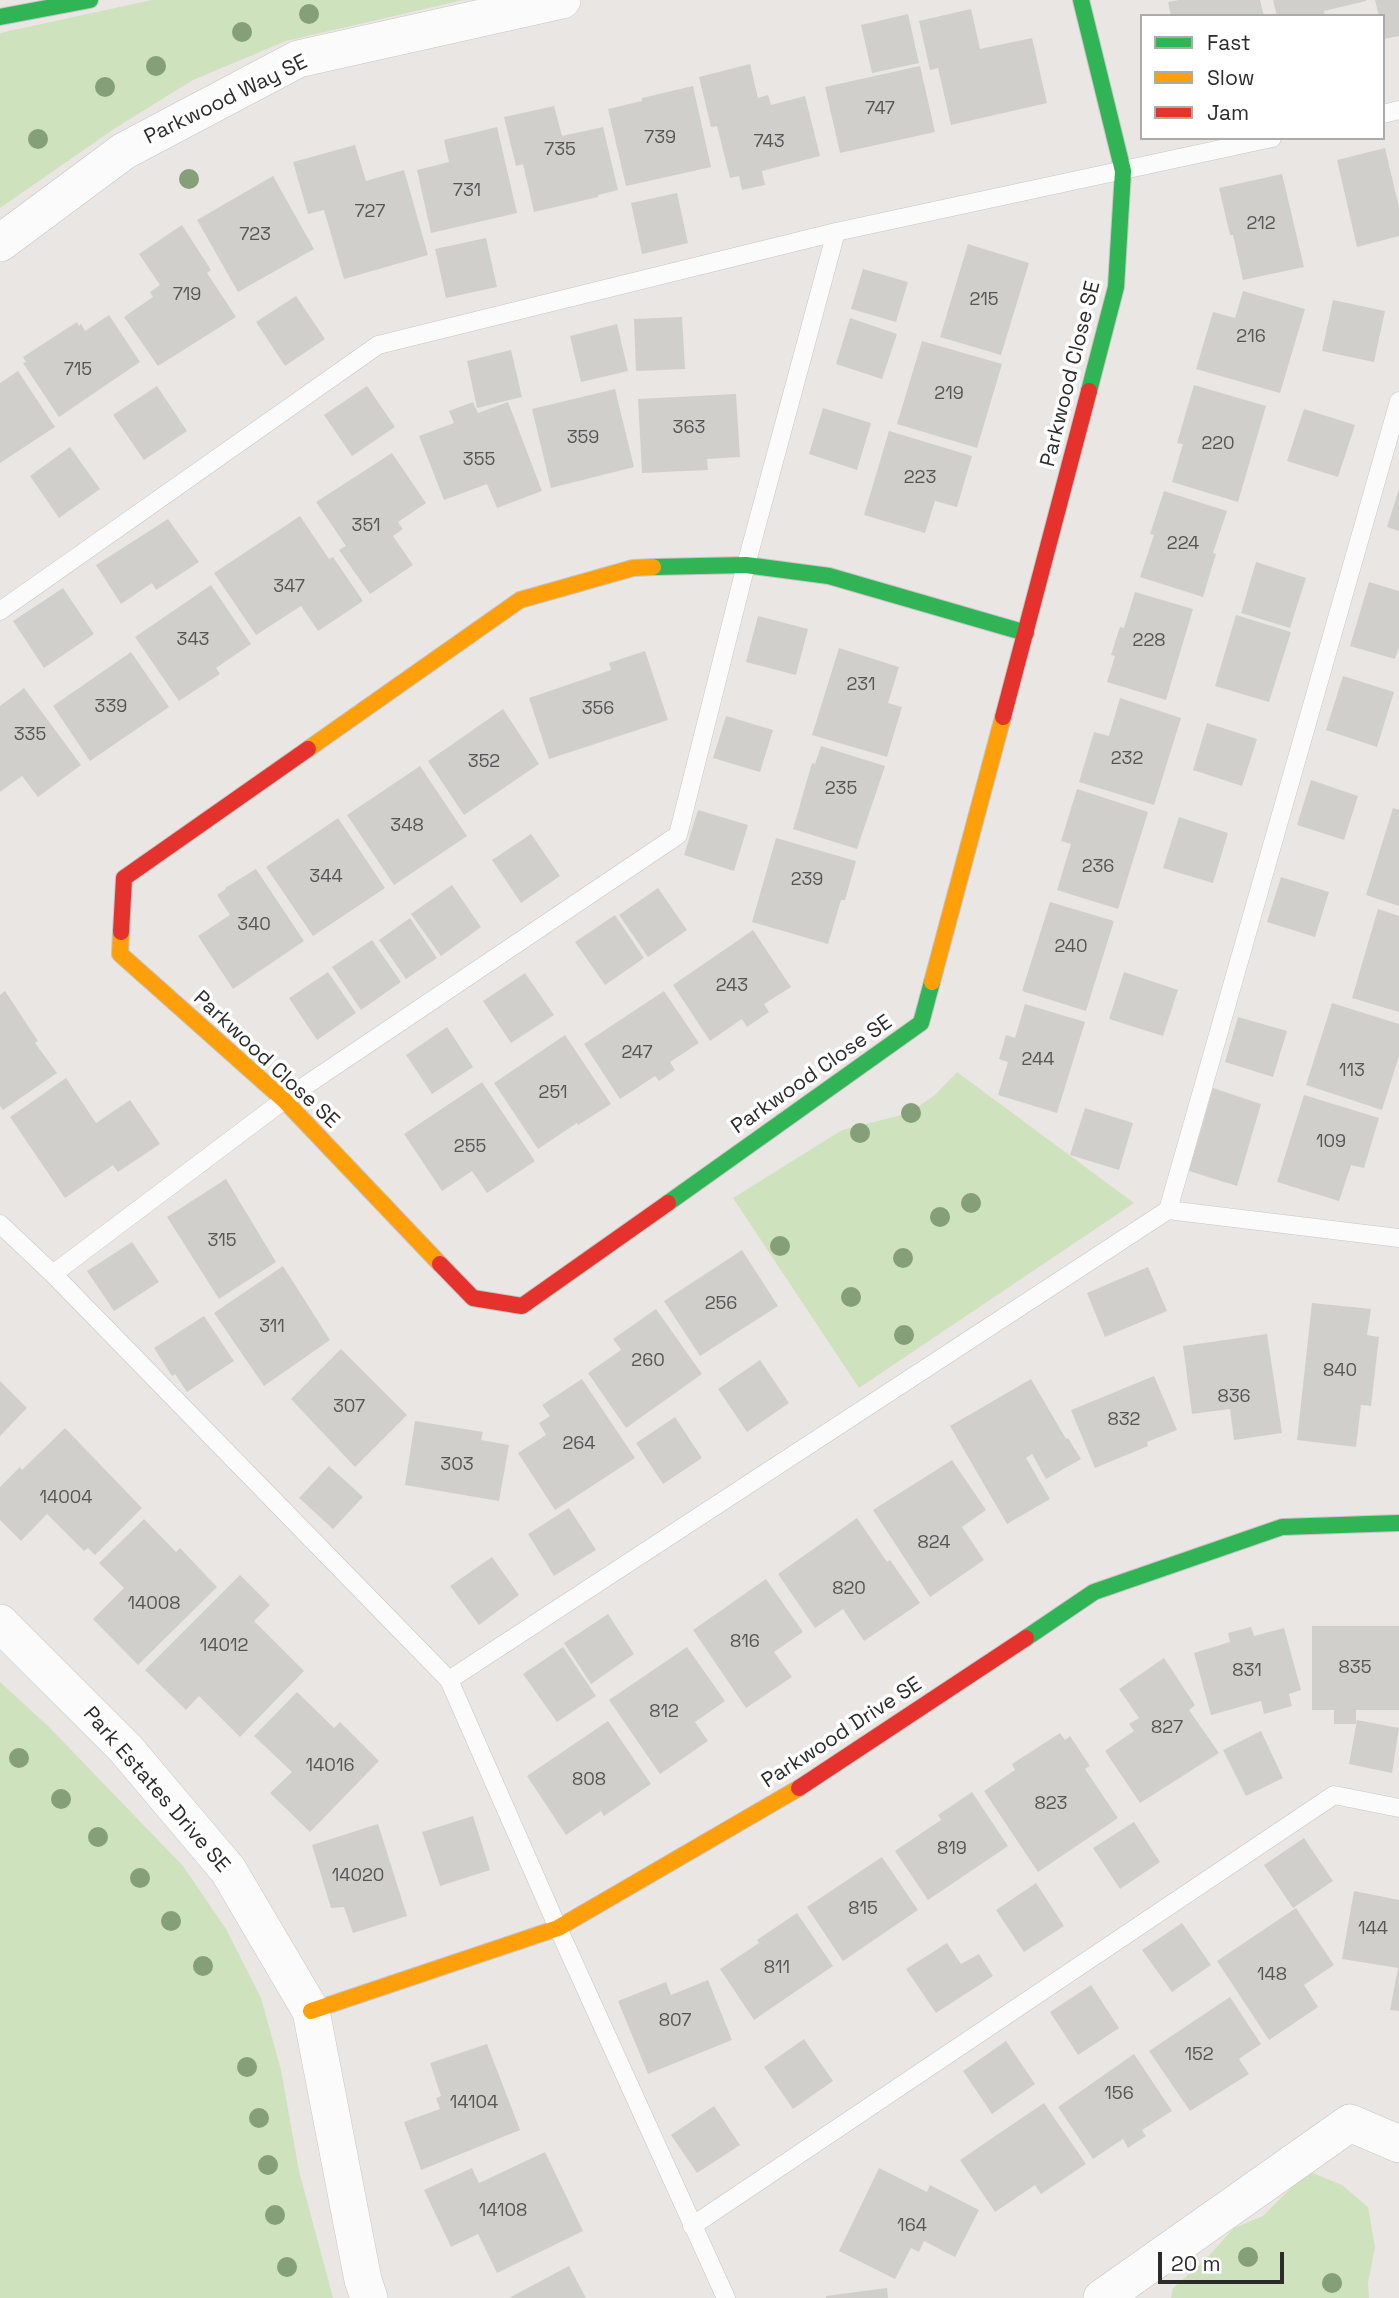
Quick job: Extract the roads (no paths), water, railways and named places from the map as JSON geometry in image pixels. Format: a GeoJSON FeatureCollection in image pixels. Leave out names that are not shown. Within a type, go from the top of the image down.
{"type":"FeatureCollection","features":[{"type":"Feature","properties":{"kind":"street"},"geometry":{"type":"LineString","coordinates":[[0,17],[90,0]]}},
{"type":"Feature","properties":{"kind":"street","name":"Parkwood Way SE"},"geometry":{"type":"LineString","coordinates":[[0,243],[124,151],[298,59],[562,0]]}},
{"type":"Feature","properties":{"kind":"street","name":"Parkwood Close SE"},"geometry":{"type":"LineString","coordinates":[[1026,633],[829,576],[746,565],[633,568],[520,600],[124,878],[120,954],[284,1100],[473,1298],[522,1306],[922,1023],[1026,633],[1116,286],[1123,172],[1081,0]]}},
{"type":"Feature","properties":{"kind":"street","name":"Parkwood Drive SE"},"geometry":{"type":"LineString","coordinates":[[311,2011],[558,1928],[821,1775],[1094,1592],[1282,1527],[1399,1523]]}},
{"type":"Feature","properties":{"kind":"street","name":"Park Estates Drive SE"},"geometry":{"type":"LineString","coordinates":[[0,1623],[125,1748],[228,1870],[311,2011],[363,2280],[369,2298]]}},
{"type":"Feature","properties":{"kind":"street"},"geometry":{"type":"LineString","coordinates":[[1102,2298],[1350,2123],[1399,2144]]}},
{"type":"Feature","properties":{"kind":"lane"},"geometry":{"type":"LineString","coordinates":[[0,611],[379,345],[836,232],[1263,140]]}},
{"type":"Feature","properties":{"kind":"lane"},"geometry":{"type":"LineString","coordinates":[[53,1274],[284,1100],[678,835],[746,565],[836,232]]}},
{"type":"Feature","properties":{"kind":"lane"},"geometry":{"type":"LineString","coordinates":[[1168,1210],[1399,401]]}},
{"type":"Feature","properties":{"kind":"lane"},"geometry":{"type":"LineString","coordinates":[[449,1680],[1168,1210],[1399,1238]]}},
{"type":"Feature","properties":{"kind":"lane"},"geometry":{"type":"LineString","coordinates":[[0,1224],[53,1274],[449,1680],[726,2298]]}},
{"type":"Feature","properties":{"kind":"lane"},"geometry":{"type":"LineString","coordinates":[[692,2226],[1334,1794],[1399,1808]]}}]}
